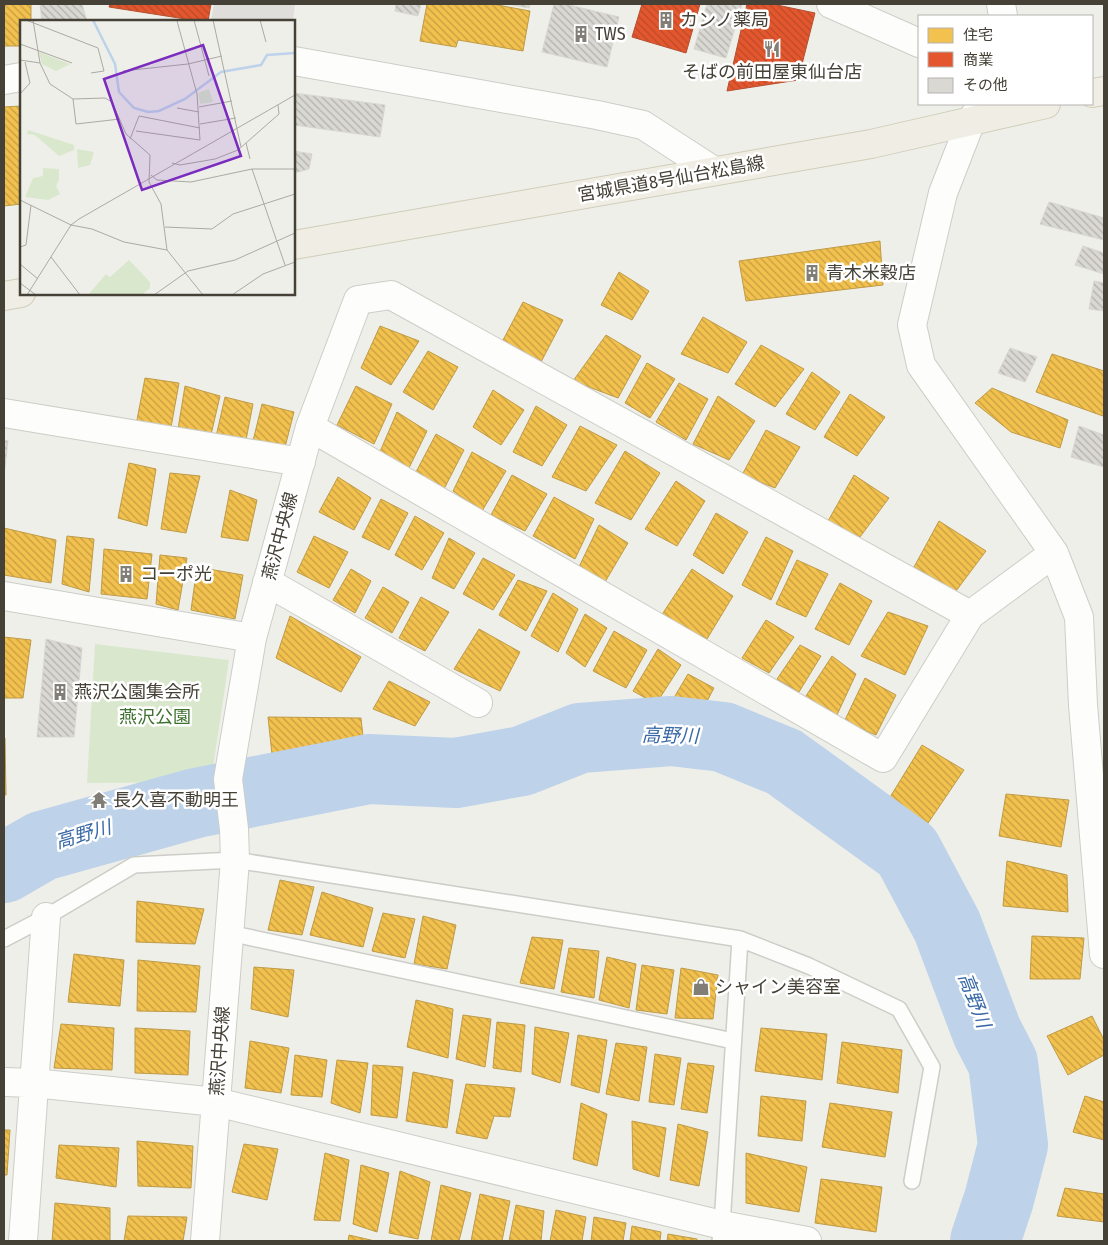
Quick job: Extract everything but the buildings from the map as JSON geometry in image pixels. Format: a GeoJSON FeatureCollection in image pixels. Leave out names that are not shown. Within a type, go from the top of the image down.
{"type":"FeatureCollection","features":[{"type":"Feature","properties":{"kind":"main road","name":"宮城県道8号仙台松島線"},"geometry":{"type":"LineString","coordinates":[[295,245],[871,144],[973,109],[1031,105]]}},
{"type":"Feature","properties":{"kind":"main road"},"geometry":{"type":"LineString","coordinates":[[4,296],[20,293]]}},
{"type":"Feature","properties":{"kind":"street"},"geometry":{"type":"LineString","coordinates":[[831,4],[918,43]]}},
{"type":"Feature","properties":{"kind":"street"},"geometry":{"type":"LineString","coordinates":[[295,61],[597,115],[643,125],[714,171]]}},
{"type":"Feature","properties":{"kind":"street"},"geometry":{"type":"LineString","coordinates":[[4,80],[20,77]]}},
{"type":"Feature","properties":{"kind":"street"},"geometry":{"type":"LineString","coordinates":[[973,109],[943,193],[912,325],[921,365],[1054,553],[1078,617],[1083,705],[1097,796],[1104,954]]}},
{"type":"Feature","properties":{"kind":"street","name":"燕沢中央線"},"geometry":{"type":"LineString","coordinates":[[205,1241],[235,860],[234,829],[228,779],[252,638],[267,582],[310,427],[358,300],[391,295],[970,615]]}},
{"type":"Feature","properties":{"kind":"street"},"geometry":{"type":"LineString","coordinates":[[4,413],[300,462]]}},
{"type":"Feature","properties":{"kind":"street"},"geometry":{"type":"LineString","coordinates":[[310,427],[883,758],[970,615],[1054,553]]}},
{"type":"Feature","properties":{"kind":"street"},"geometry":{"type":"LineString","coordinates":[[267,582],[478,703]]}},
{"type":"Feature","properties":{"kind":"street"},"geometry":{"type":"LineString","coordinates":[[4,596],[252,638]]}},
{"type":"Feature","properties":{"kind":"street"},"geometry":{"type":"LineString","coordinates":[[23,1241],[46,917]]}},
{"type":"Feature","properties":{"kind":"street"},"geometry":{"type":"LineString","coordinates":[[4,1082],[34,1083],[216,1102],[721,1233],[807,1241]]}},
{"type":"Feature","properties":{"kind":"lane"},"geometry":{"type":"LineString","coordinates":[[4,939],[46,917],[134,865],[235,860],[740,939],[809,966],[899,1009],[932,1067],[912,1181]]}},
{"type":"Feature","properties":{"kind":"lane"},"geometry":{"type":"LineString","coordinates":[[229,933],[734,1041]]}},
{"type":"Feature","properties":{"kind":"lane"},"geometry":{"type":"LineString","coordinates":[[721,1233],[740,939]]}},
{"type":"Feature","properties":{"kind":"green space","name":"燕沢公園"},"geometry":{"type":"Polygon","coordinates":[[[95,644],[229,660],[211,782],[87,783],[95,644]]]}},
{"type":"Feature","properties":{"kind":"shaded area"},"geometry":{"type":"Polygon","coordinates":[[[214,4],[295,4],[293,20],[211,20],[214,4]]]}},
{"type":"Feature","properties":{"kind":"waterway","name":"高野川"},"geometry":{"type":"LineString","coordinates":[[4,868],[42,846],[196,803],[369,769],[456,773],[522,761],[580,738],[671,731],[723,737],[784,762],[907,851],[947,926],[987,1032],[1003,1063],[1013,1145],[999,1199],[985,1241]]}},
{"type":"Feature","properties":{"kind":"place","name":"カンノ薬局"},"geometry":{"type":"Point","coordinates":[666,20]}},
{"type":"Feature","properties":{"kind":"place","name":"TWS"},"geometry":{"type":"Point","coordinates":[581,34]}},
{"type":"Feature","properties":{"kind":"place","name":"そばの前田屋東仙台店"},"geometry":{"type":"Point","coordinates":[772,49]}},
{"type":"Feature","properties":{"kind":"place","name":"青木米穀店"},"geometry":{"type":"Point","coordinates":[812,273]}},
{"type":"Feature","properties":{"kind":"place","name":"コーポ光"},"geometry":{"type":"Point","coordinates":[126,574]}},
{"type":"Feature","properties":{"kind":"place","name":"燕沢公園集会所"},"geometry":{"type":"Point","coordinates":[60,692]}},
{"type":"Feature","properties":{"kind":"place","name":"長久喜不動明王"},"geometry":{"type":"Point","coordinates":[99,800]}},
{"type":"Feature","properties":{"kind":"place","name":"シャイン美容室"},"geometry":{"type":"Point","coordinates":[701,987]}}]}
